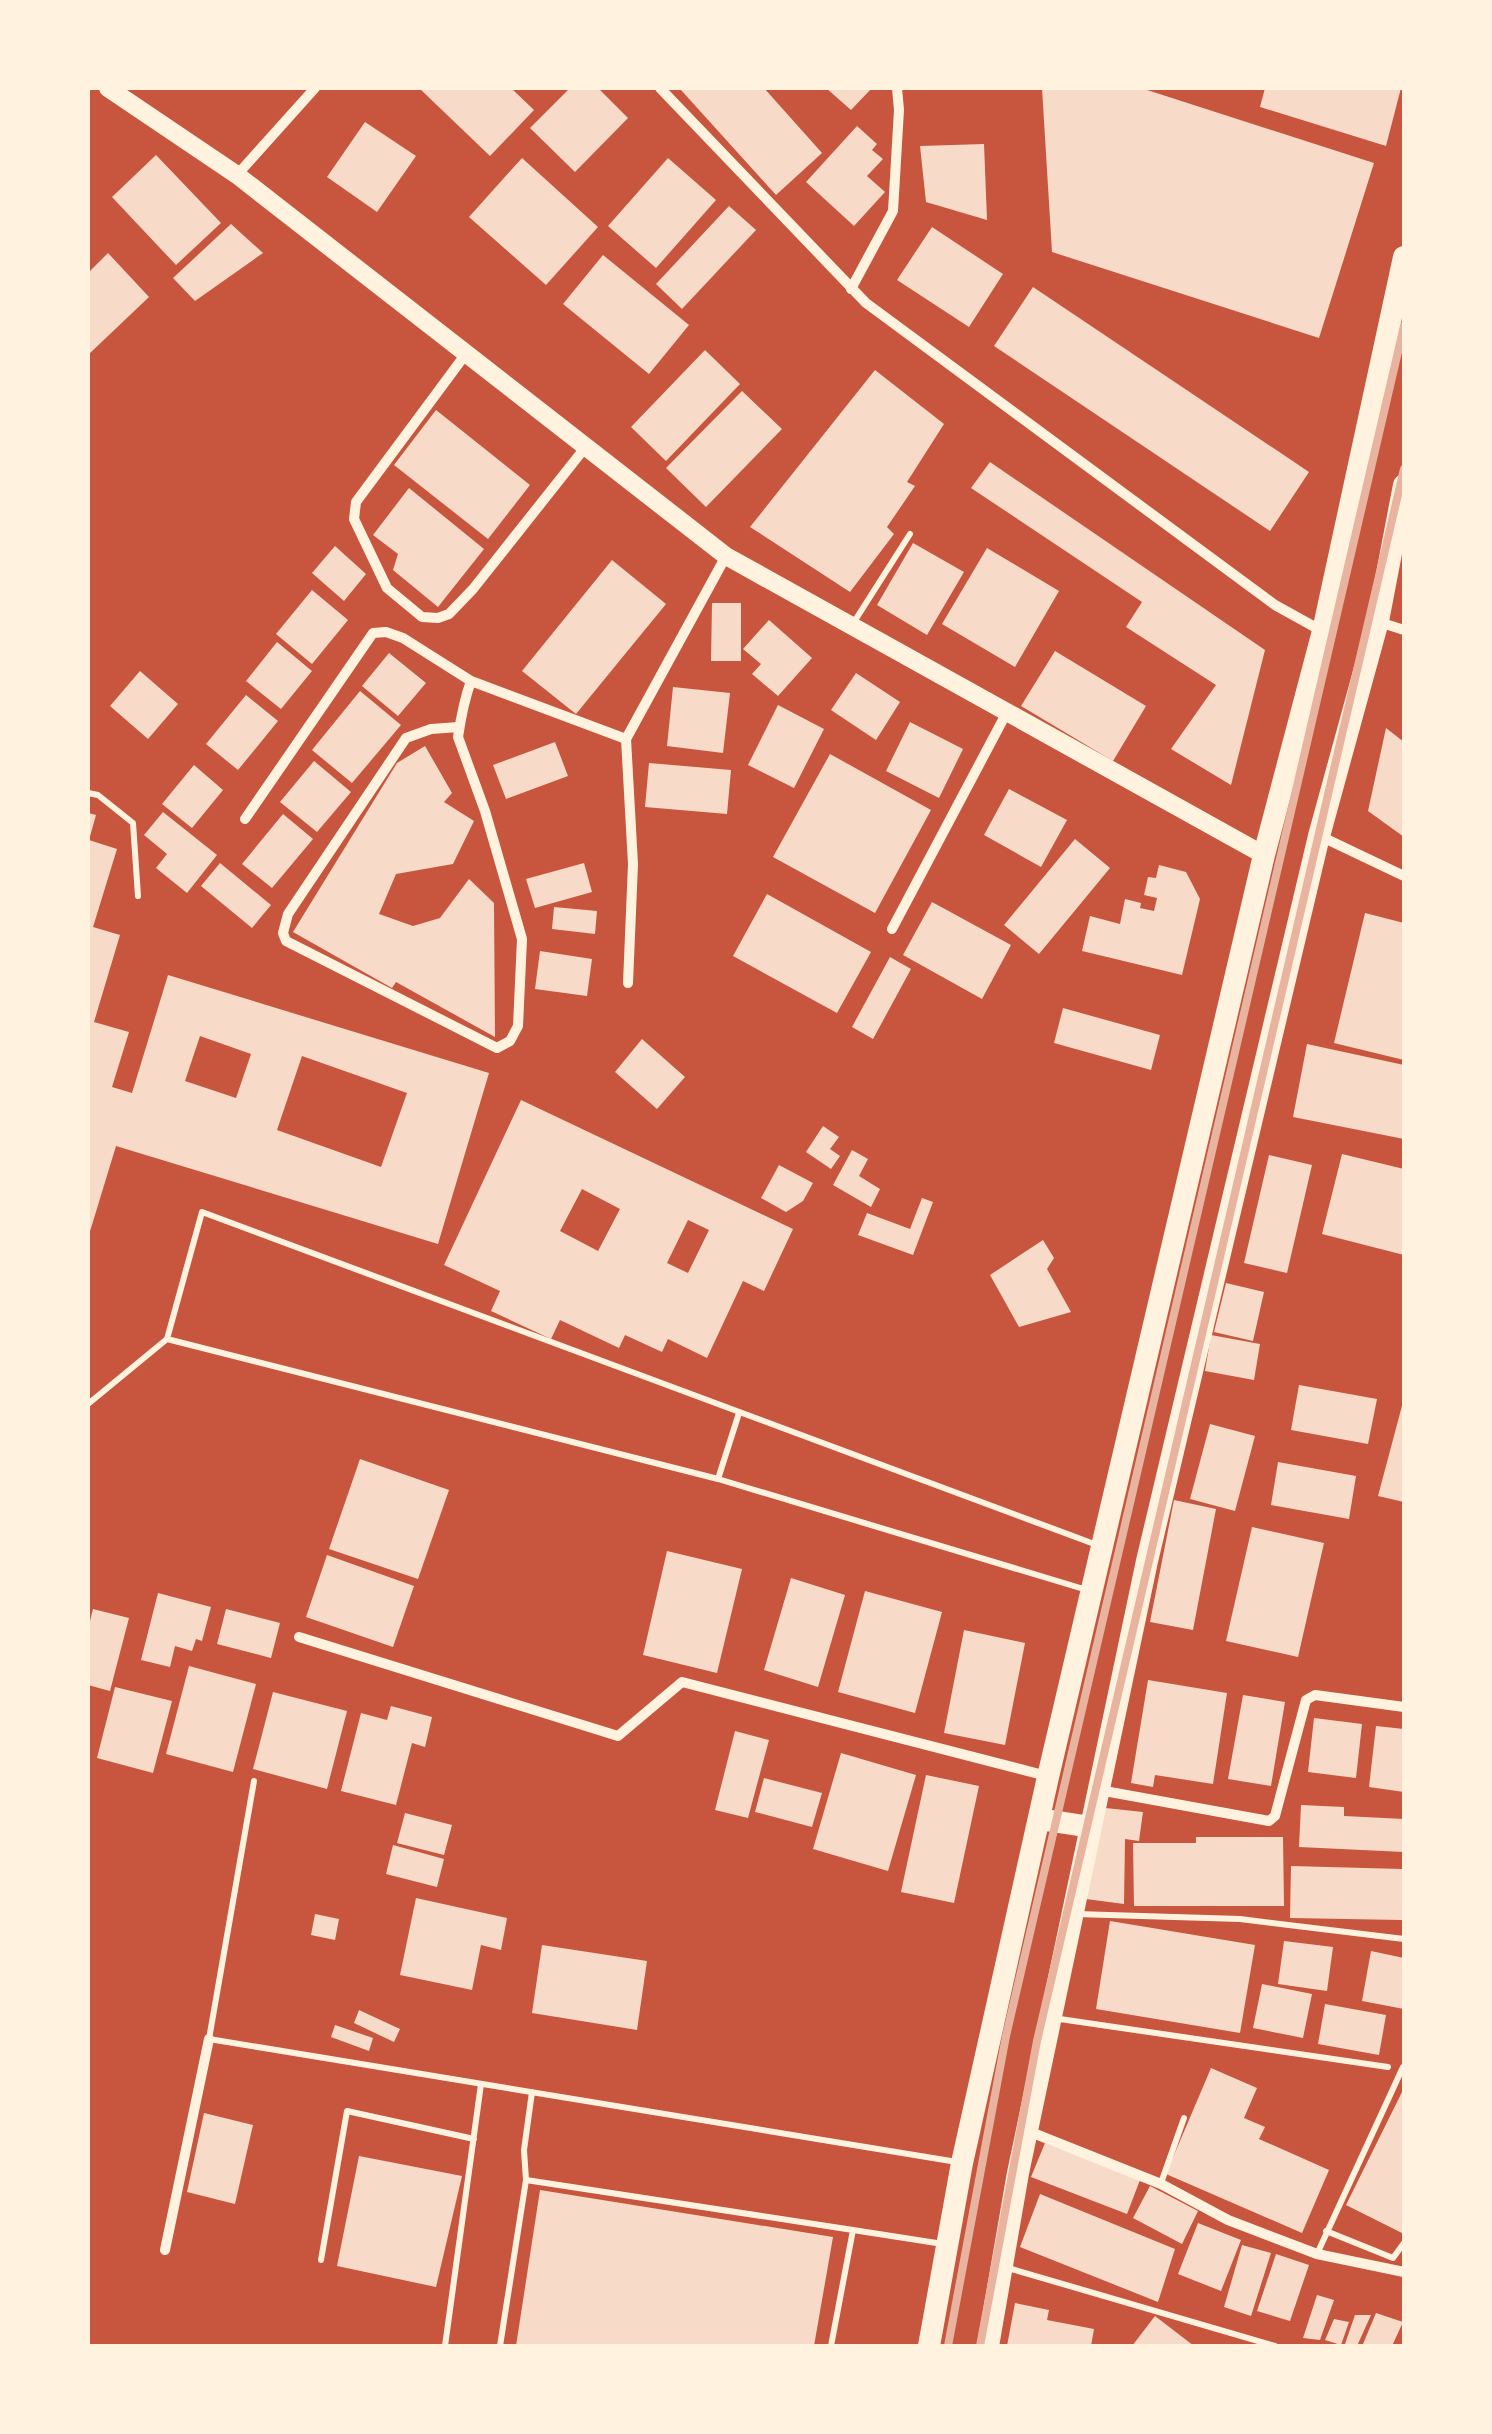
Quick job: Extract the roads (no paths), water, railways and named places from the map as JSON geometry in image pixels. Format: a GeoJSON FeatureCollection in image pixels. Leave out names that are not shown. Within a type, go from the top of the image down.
{"type":"FeatureCollection","features":[{"type":"Feature","properties":{"kind":"highway"},"geometry":{"type":"LineString","coordinates":[[928,2346],[962,2163],[1048,1776],[1264,855],[1323,631],[1404,257]]}},
{"type":"Feature","properties":{"kind":"highway"},"geometry":{"type":"LineString","coordinates":[[988,2346],[1027,2130],[1147,1562],[1319,836],[1378,622],[1404,485]]}},
{"type":"Feature","properties":{"kind":"highway"},"geometry":{"type":"LineString","coordinates":[[1039,1819],[1091,1827]]}},
{"type":"Feature","properties":{"kind":"street"},"geometry":{"type":"LineString","coordinates":[[108,88],[237,175],[726,556],[1264,855]]}},
{"type":"Feature","properties":{"kind":"street"},"geometry":{"type":"LineString","coordinates":[[237,175],[315,88]]}},
{"type":"Feature","properties":{"kind":"street"},"geometry":{"type":"LineString","coordinates":[[660,88],[851,289],[1275,605],[1323,631]]}},
{"type":"Feature","properties":{"kind":"street"},"geometry":{"type":"LineString","coordinates":[[851,289],[893,211],[898,88]]}},
{"type":"Feature","properties":{"kind":"street"},"geometry":{"type":"LineString","coordinates":[[465,355],[356,502],[354,519],[388,588],[422,617],[449,614],[584,449]]}},
{"type":"Feature","properties":{"kind":"street"},"geometry":{"type":"LineString","coordinates":[[628,983],[633,864],[626,740],[726,556]]}},
{"type":"Feature","properties":{"kind":"street"},"geometry":{"type":"LineString","coordinates":[[1378,622],[1404,630]]}},
{"type":"Feature","properties":{"kind":"street"},"geometry":{"type":"LineString","coordinates":[[245,819],[373,633],[386,632],[403,638],[471,681],[626,740]]}},
{"type":"Feature","properties":{"kind":"street"},"geometry":{"type":"LineString","coordinates":[[460,727],[431,728],[406,738],[288,914],[282,933],[286,941],[496,1048],[510,1041],[518,1026],[522,938],[485,811],[458,737],[460,727],[462,705],[471,681]]}},
{"type":"Feature","properties":{"kind":"street"},"geometry":{"type":"LineString","coordinates":[[892,929],[1007,712]]}},
{"type":"Feature","properties":{"kind":"street"},"geometry":{"type":"LineString","coordinates":[[1319,836],[1404,876]]}},
{"type":"Feature","properties":{"kind":"street"},"geometry":{"type":"LineString","coordinates":[[299,1637],[618,1736],[682,1682],[1048,1776]]}},
{"type":"Feature","properties":{"kind":"street"},"geometry":{"type":"LineString","coordinates":[[1099,1790],[1270,1821],[1276,1816],[1306,1700],[1315,1695],[1404,1708]]}},
{"type":"Feature","properties":{"kind":"street"},"geometry":{"type":"LineString","coordinates":[[165,2250],[209,2039]]}},
{"type":"Feature","properties":{"kind":"street"},"geometry":{"type":"LineString","coordinates":[[1027,2130],[1160,2184],[1228,2220],[1317,2254],[1404,2272]]}},
{"type":"Feature","properties":{"kind":"lane"},"geometry":{"type":"LineString","coordinates":[[850,627],[910,534]]}},
{"type":"Feature","properties":{"kind":"lane"},"geometry":{"type":"LineString","coordinates":[[88,793],[98,795],[133,824],[138,896]]}},
{"type":"Feature","properties":{"kind":"lane"},"geometry":{"type":"LineString","coordinates":[[88,1404],[167,1339],[202,1212],[1104,1548]]}},
{"type":"Feature","properties":{"kind":"lane"},"geometry":{"type":"LineString","coordinates":[[167,1339],[718,1479],[1093,1592]]}},
{"type":"Feature","properties":{"kind":"lane"},"geometry":{"type":"LineString","coordinates":[[718,1479],[739,1413]]}},
{"type":"Feature","properties":{"kind":"lane"},"geometry":{"type":"LineString","coordinates":[[254,1782],[209,2039],[962,2163]]}},
{"type":"Feature","properties":{"kind":"lane"},"geometry":{"type":"LineString","coordinates":[[1075,1914],[1240,1918],[1404,1939]]}},
{"type":"Feature","properties":{"kind":"lane"},"geometry":{"type":"LineString","coordinates":[[1052,2018],[1388,2067]]}},
{"type":"Feature","properties":{"kind":"lane"},"geometry":{"type":"LineString","coordinates":[[1317,2254],[1402,2066]]}},
{"type":"Feature","properties":{"kind":"lane"},"geometry":{"type":"LineString","coordinates":[[446,2346],[481,2084]]}},
{"type":"Feature","properties":{"kind":"lane"},"geometry":{"type":"LineString","coordinates":[[500,2346],[526,2180],[524,2150],[532,2092]]}},
{"type":"Feature","properties":{"kind":"lane"},"geometry":{"type":"LineString","coordinates":[[321,2260],[347,2111],[474,2139]]}},
{"type":"Feature","properties":{"kind":"lane"},"geometry":{"type":"LineString","coordinates":[[1160,2184],[1184,2118]]}},
{"type":"Feature","properties":{"kind":"lane"},"geometry":{"type":"LineString","coordinates":[[526,2180],[945,2244]]}},
{"type":"Feature","properties":{"kind":"lane"},"geometry":{"type":"LineString","coordinates":[[831,2346],[853,2230]]}},
{"type":"Feature","properties":{"kind":"lane"},"geometry":{"type":"LineString","coordinates":[[1326,2231],[1393,2258],[1404,2243]]}},
{"type":"Feature","properties":{"kind":"lane"},"geometry":{"type":"LineString","coordinates":[[1002,2266],[1275,2346]]}},
{"type":"Feature","properties":{"kind":"railway"},"geometry":{"type":"LineString","coordinates":[[948,2346],[1006,2036],[1404,326]]}},
{"type":"Feature","properties":{"kind":"railway"},"geometry":{"type":"LineString","coordinates":[[980,2346],[1037,2041],[1404,469]]}}]}
